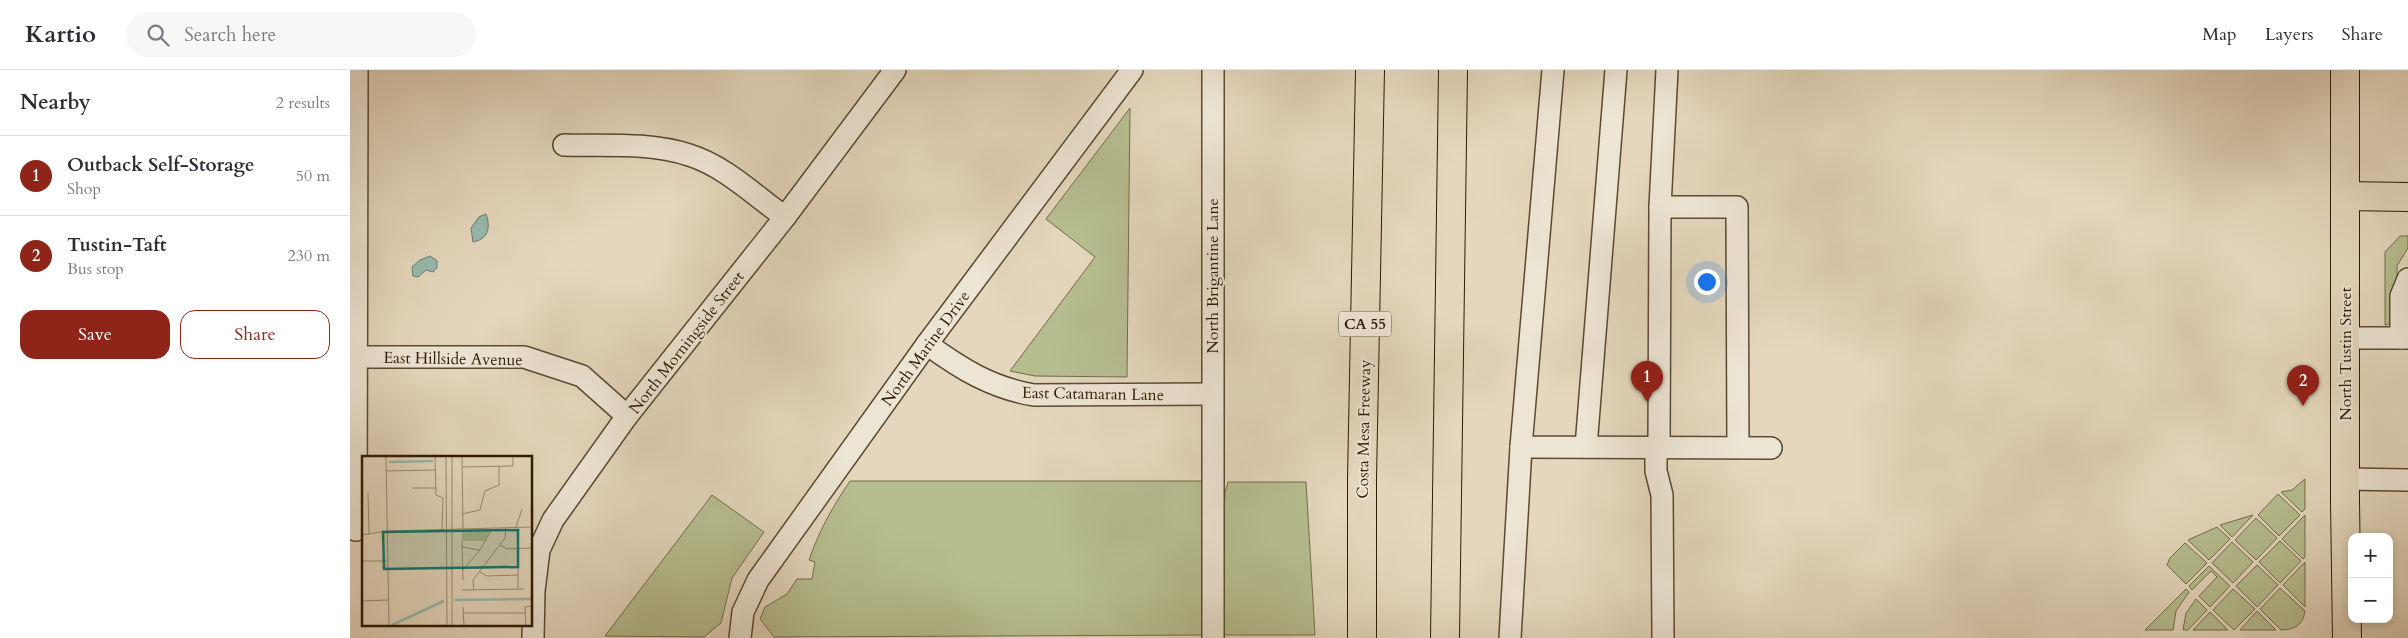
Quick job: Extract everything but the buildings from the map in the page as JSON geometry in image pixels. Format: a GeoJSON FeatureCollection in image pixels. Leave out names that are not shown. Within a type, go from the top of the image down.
{"type":"FeatureCollection","features":[{"type":"Feature","properties":{"kind":"main road"},"geometry":{"type":"LineString","coordinates":[[1352,70],[1366,265]]}},
{"type":"Feature","properties":{"kind":"main road","name":"Costa Mesa Freeway"},"geometry":{"type":"LineString","coordinates":[[1362,638],[1370,70]]}},
{"type":"Feature","properties":{"kind":"main road"},"geometry":{"type":"LineString","coordinates":[[1445,638],[1453,70]]}},
{"type":"Feature","properties":{"kind":"main road","name":"North Tustin Street"},"geometry":{"type":"LineString","coordinates":[[2345,70],[2347,638]]}},
{"type":"Feature","properties":{"kind":"main road"},"geometry":{"type":"LineString","coordinates":[[2345,196],[2408,197]]}},
{"type":"Feature","properties":{"kind":"street"},"geometry":{"type":"LineString","coordinates":[[356,530],[353,357],[357,70]]}},
{"type":"Feature","properties":{"kind":"street","name":"North Morningside Street"},"geometry":{"type":"LineString","coordinates":[[533,638],[534,591],[539,550],[553,520],[628,416],[785,217],[896,70]]}},
{"type":"Feature","properties":{"kind":"street","name":"North Marine Drive"},"geometry":{"type":"LineString","coordinates":[[740,638],[743,612],[758,580],[927,344],[1132,70]]}},
{"type":"Feature","properties":{"kind":"street","name":"North Brigantine Lane"},"geometry":{"type":"LineString","coordinates":[[1213,70],[1213,638]]}},
{"type":"Feature","properties":{"kind":"street"},"geometry":{"type":"LineString","coordinates":[[1510,638],[1521,447],[1553,70]]}},
{"type":"Feature","properties":{"kind":"street"},"geometry":{"type":"LineString","coordinates":[[1586,447],[1616,70]]}},
{"type":"Feature","properties":{"kind":"street"},"geometry":{"type":"LineString","coordinates":[[1663,638],[1662,495],[1656,471],[1659,447],[1660,207],[1667,70]]}},
{"type":"Feature","properties":{"kind":"street"},"geometry":{"type":"LineString","coordinates":[[564,145],[659,147],[690,155],[717,167],[785,217]]}},
{"type":"Feature","properties":{"kind":"street"},"geometry":{"type":"LineString","coordinates":[[1660,207],[1737,207],[1738,447]]}},
{"type":"Feature","properties":{"kind":"street"},"geometry":{"type":"LineString","coordinates":[[2345,338],[2404,338],[2401,296],[2408,279]]}},
{"type":"Feature","properties":{"kind":"street","name":"East Catamaran Lane"},"geometry":{"type":"LineString","coordinates":[[927,344],[956,366],[1010,391],[1034,395],[1212,394]]}},
{"type":"Feature","properties":{"kind":"street","name":"East Hillside Avenue"},"geometry":{"type":"LineString","coordinates":[[353,357],[524,357],[582,376],[628,416]]}},
{"type":"Feature","properties":{"kind":"street"},"geometry":{"type":"LineString","coordinates":[[1521,447],[1771,448]]}},
{"type":"Feature","properties":{"kind":"street"},"geometry":{"type":"LineString","coordinates":[[2345,479],[2408,480]]}},
{"type":"Feature","properties":{"kind":"green space"},"geometry":{"type":"Polygon","coordinates":[[[1130,108],[1127,377],[1035,376],[1010,371],[1095,257],[1046,219],[1130,108]]]}},
{"type":"Feature","properties":{"kind":"green space"},"geometry":{"type":"Polygon","coordinates":[[[2400,236],[2408,236],[2408,248],[2397,266],[2397,317],[2392,323],[2385,325],[2385,252],[2400,236]]]}},
{"type":"Feature","properties":{"kind":"green space"},"geometry":{"type":"Polygon","coordinates":[[[2305,479],[2305,509],[2302,512],[2281,492],[2292,490],[2305,479]]]}},
{"type":"Feature","properties":{"kind":"green space"},"geometry":{"type":"Polygon","coordinates":[[[850,481],[1204,481],[1203,635],[774,637],[760,619],[765,607],[787,594],[797,579],[812,579],[815,562],[809,560],[813,549],[827,519],[850,481]]]}},
{"type":"Feature","properties":{"kind":"green space"},"geometry":{"type":"Polygon","coordinates":[[[1228,482],[1306,482],[1315,635],[1222,635],[1221,584],[1225,493],[1228,482]]]}},
{"type":"Feature","properties":{"kind":"green space"},"geometry":{"type":"Polygon","coordinates":[[[2278,494],[2300,515],[2279,536],[2258,515],[2278,494]]]}},
{"type":"Feature","properties":{"kind":"green space"},"geometry":{"type":"Polygon","coordinates":[[[712,495],[764,532],[732,578],[721,623],[704,637],[605,636],[712,495]]]}},
{"type":"Feature","properties":{"kind":"green space"},"geometry":{"type":"Polygon","coordinates":[[[2253,515],[2232,537],[2220,525],[2253,515]]]}},
{"type":"Feature","properties":{"kind":"green space"},"geometry":{"type":"Polygon","coordinates":[[[2305,515],[2305,557],[2303,559],[2282,539],[2305,515]]]}},
{"type":"Feature","properties":{"kind":"green space"},"geometry":{"type":"Polygon","coordinates":[[[2256,518],[2277,538],[2256,560],[2235,540],[2256,518]]]}},
{"type":"Feature","properties":{"kind":"green space"},"geometry":{"type":"Polygon","coordinates":[[[2217,527],[2230,539],[2209,560],[2188,540],[2217,527]]]}},
{"type":"Feature","properties":{"kind":"green space"},"geometry":{"type":"Polygon","coordinates":[[[2280,541],[2301,561],[2280,583],[2259,562],[2280,541]]]}},
{"type":"Feature","properties":{"kind":"green space"},"geometry":{"type":"Polygon","coordinates":[[[2232,542],[2253,562],[2233,583],[2212,563],[2232,542]]]}},
{"type":"Feature","properties":{"kind":"green space"},"geometry":{"type":"Polygon","coordinates":[[[2185,543],[2207,563],[2186,584],[2167,565],[2170,558],[2185,543]]]}},
{"type":"Feature","properties":{"kind":"green space"},"geometry":{"type":"Polygon","coordinates":[[[2305,562],[2305,607],[2283,585],[2305,562]]]}},
{"type":"Feature","properties":{"kind":"green space"},"geometry":{"type":"Polygon","coordinates":[[[2257,565],[2278,585],[2257,607],[2236,586],[2257,565]]]}},
{"type":"Feature","properties":{"kind":"green space"},"geometry":{"type":"Polygon","coordinates":[[[2209,566],[2230,586],[2210,607],[2199,596],[2217,577],[2211,571],[2192,590],[2189,586],[2209,566]]]}},
{"type":"Feature","properties":{"kind":"green space"},"geometry":{"type":"Polygon","coordinates":[[[2280,588],[2305,611],[2302,620],[2294,628],[2281,630],[2260,609],[2280,588]]]}},
{"type":"Feature","properties":{"kind":"green space"},"geometry":{"type":"Polygon","coordinates":[[[2186,589],[2189,592],[2176,611],[2173,630],[2145,630],[2186,589]]]}},
{"type":"Feature","properties":{"kind":"green space"},"geometry":{"type":"Polygon","coordinates":[[[2233,589],[2255,609],[2234,630],[2213,610],[2233,589]]]}},
{"type":"Feature","properties":{"kind":"green space"},"geometry":{"type":"Polygon","coordinates":[[[2196,599],[2207,610],[2188,630],[2183,630],[2186,613],[2196,599]]]}},
{"type":"Feature","properties":{"kind":"green space"},"geometry":{"type":"Polygon","coordinates":[[[2257,611],[2276,630],[2240,630],[2257,611]]]}},
{"type":"Feature","properties":{"kind":"green space"},"geometry":{"type":"Polygon","coordinates":[[[2210,612],[2228,630],[2193,630],[2210,612]]]}},
{"type":"Feature","properties":{"kind":"water"},"geometry":{"type":"Polygon","coordinates":[[[486,214],[487,232],[478,241],[473,242],[471,228],[479,217],[486,214]]]}},
{"type":"Feature","properties":{"kind":"water"},"geometry":{"type":"Polygon","coordinates":[[[430,256],[437,261],[437,268],[433,272],[426,270],[418,277],[413,276],[412,267],[420,260],[430,256]]]}},
{"type":"Feature","properties":{"kind":"place","name":"Outback Self-Storage"},"geometry":{"type":"Point","coordinates":[1647,402]}},
{"type":"Feature","properties":{"kind":"place","name":"Tustin-Taft"},"geometry":{"type":"Point","coordinates":[2303,406]}}]}
